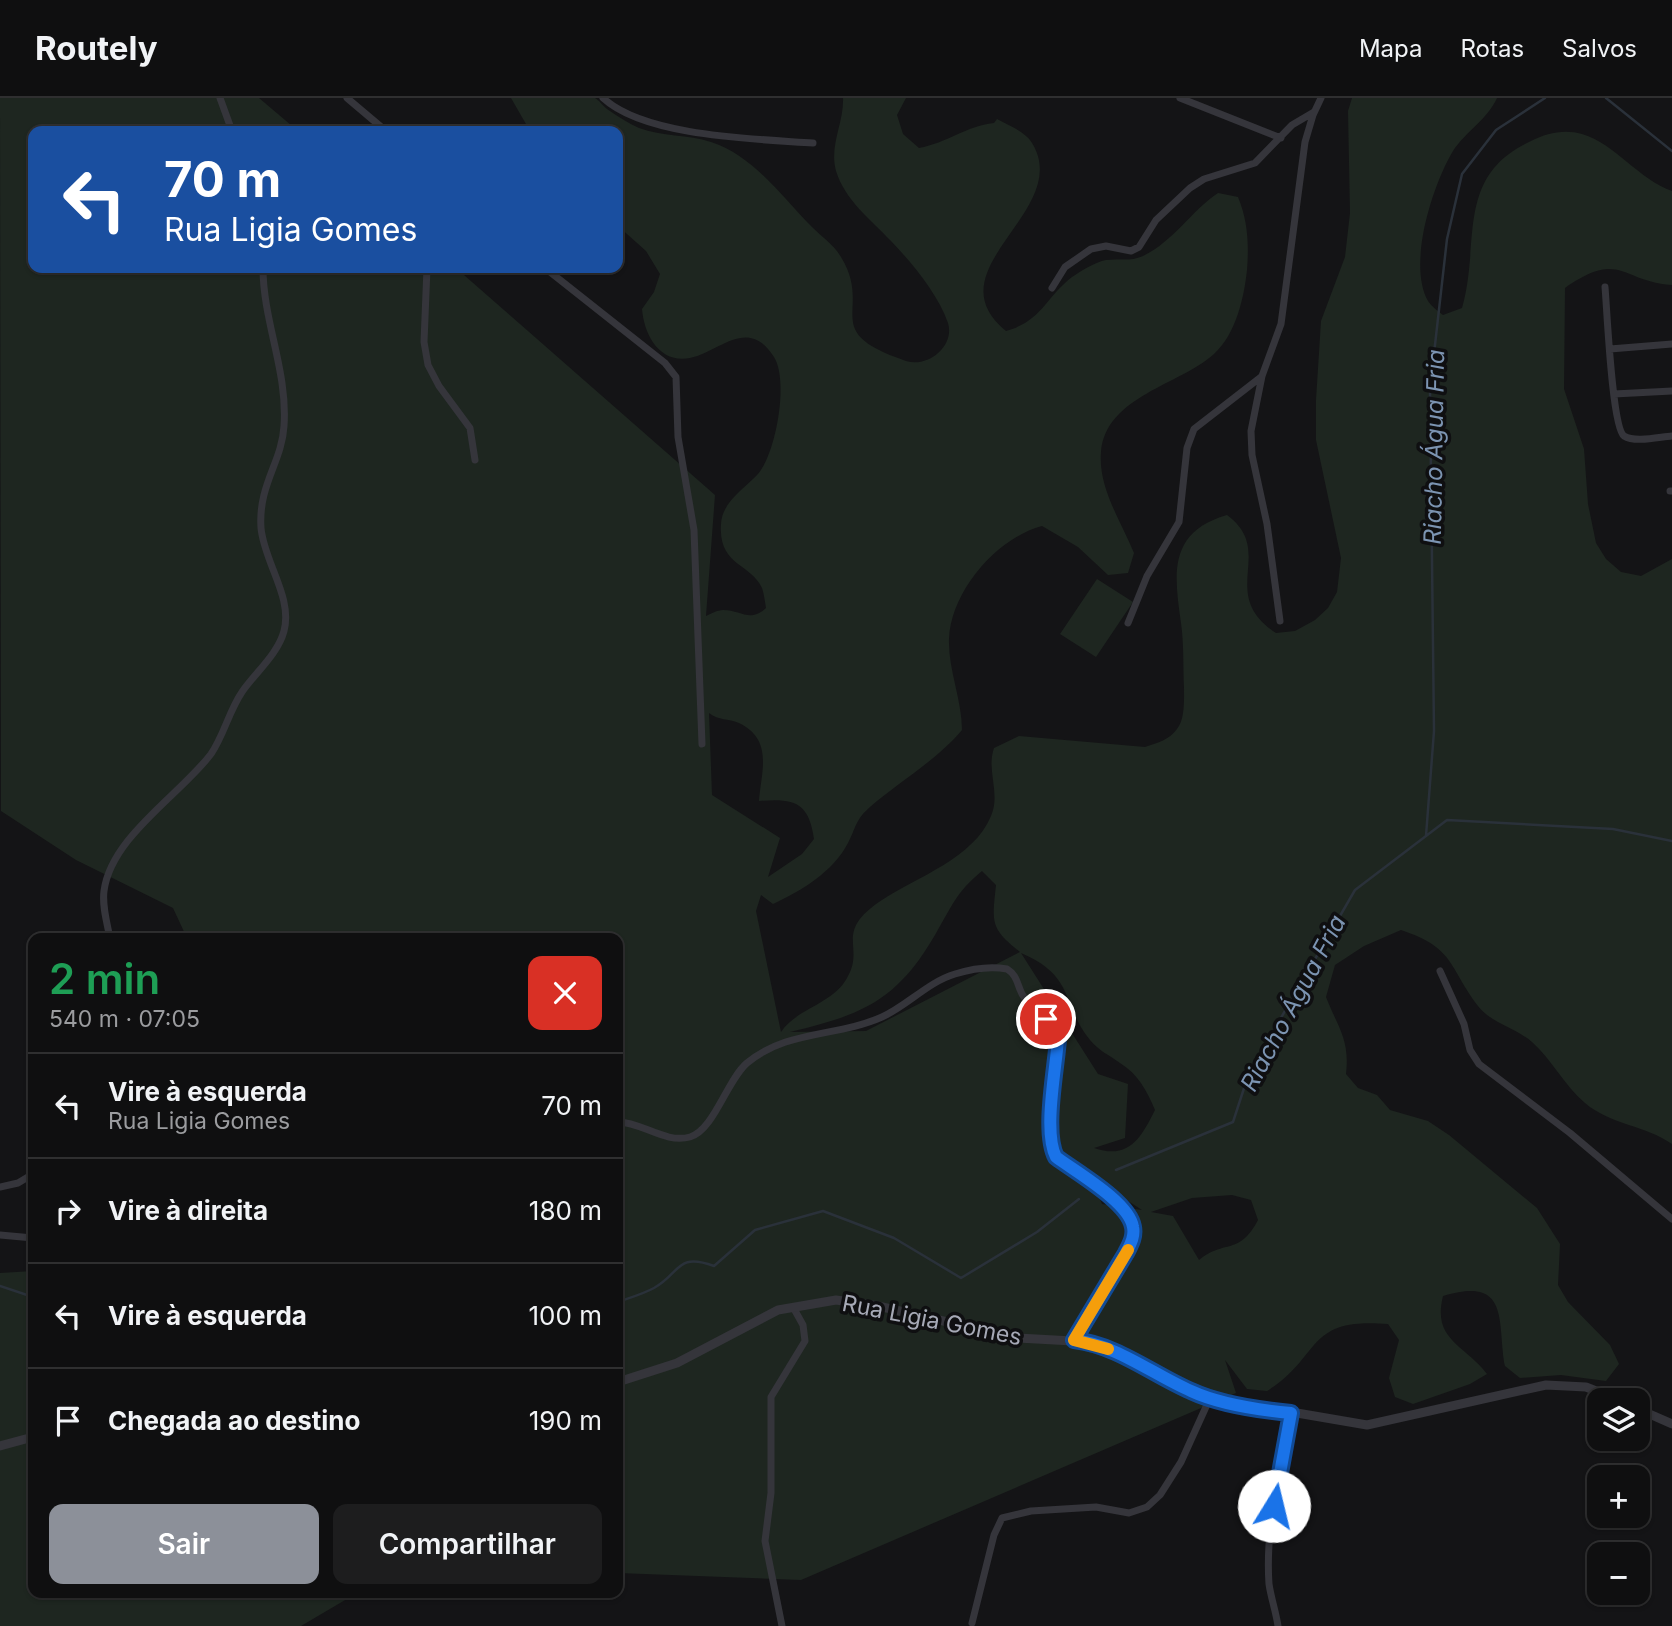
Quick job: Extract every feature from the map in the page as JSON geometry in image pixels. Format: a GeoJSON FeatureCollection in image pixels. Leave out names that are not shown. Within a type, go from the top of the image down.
{"type":"FeatureCollection","features":[{"type":"Feature","properties":{"kind":"street"},"geometry":{"type":"LineString","coordinates":[[220,98],[230,126]]}},
{"type":"Feature","properties":{"kind":"street"},"geometry":{"type":"LineString","coordinates":[[347,98],[380,126]]}},
{"type":"Feature","properties":{"kind":"street"},"geometry":{"type":"LineString","coordinates":[[603,98],[626,113],[691,131],[813,143]]}},
{"type":"Feature","properties":{"kind":"street"},"geometry":{"type":"LineString","coordinates":[[1180,98],[1280,138]]}},
{"type":"Feature","properties":{"kind":"street"},"geometry":{"type":"LineString","coordinates":[[1280,621],[1268,524],[1252,454],[1255,405],[1262,376],[1281,324],[1305,142],[1314,111],[1321,98]]}},
{"type":"Feature","properties":{"kind":"street"},"geometry":{"type":"LineString","coordinates":[[1052,288],[1065,267],[1091,249],[1106,246],[1132,251],[1139,247],[1156,220],[1190,188],[1219,174],[1247,167],[1264,156],[1300,119],[1314,111]]}},
{"type":"Feature","properties":{"kind":"street"},"geometry":{"type":"LineString","coordinates":[[109,933],[103,893],[116,862],[152,814],[212,752],[240,695],[277,647],[284,631],[284,602],[261,533],[263,491],[284,428],[282,387],[267,308],[264,273]]}},
{"type":"Feature","properties":{"kind":"street"},"geometry":{"type":"LineString","coordinates":[[427,273],[424,342],[428,365],[439,386],[470,428],[475,460]]}},
{"type":"Feature","properties":{"kind":"street"},"geometry":{"type":"LineString","coordinates":[[551,273],[665,363],[676,377],[678,437],[694,530],[702,744]]}},
{"type":"Feature","properties":{"kind":"street"},"geometry":{"type":"LineString","coordinates":[[1605,287],[1618,425],[1626,437],[1672,436]]}},
{"type":"Feature","properties":{"kind":"street"},"geometry":{"type":"LineString","coordinates":[[1610,349],[1672,344]]}},
{"type":"Feature","properties":{"kind":"street"},"geometry":{"type":"LineString","coordinates":[[1128,622],[1147,576],[1179,522],[1187,448],[1194,429],[1262,376]]}},
{"type":"Feature","properties":{"kind":"street"},"geometry":{"type":"LineString","coordinates":[[1614,394],[1672,391]]}},
{"type":"Feature","properties":{"kind":"street"},"geometry":{"type":"LineString","coordinates":[[623,1124],[670,1138],[691,1137],[708,1122],[746,1064],[768,1048],[790,1039],[831,1032],[881,1018],[954,974],[992,968],[1007,969],[1028,1002],[1052,1024],[1058,1039],[1052,1106],[1053,1150],[1056,1157],[1118,1203],[1133,1225],[1133,1238],[1126,1253],[1074,1340]]}},
{"type":"Feature","properties":{"kind":"street"},"geometry":{"type":"LineString","coordinates":[[1440,971],[1464,1024],[1470,1050],[1479,1064],[1570,1133],[1672,1219]]}},
{"type":"Feature","properties":{"kind":"street"},"geometry":{"type":"LineString","coordinates":[[0,1187],[18,1183],[28,1177]]}},
{"type":"Feature","properties":{"kind":"street"},"geometry":{"type":"LineString","coordinates":[[0,1236],[28,1238]]}},
{"type":"Feature","properties":{"kind":"street","name":"Rua Ligia Gomes"},"geometry":{"type":"LineString","coordinates":[[623,1380],[677,1363],[756,1320],[793,1307],[836,1300],[856,1302],[1018,1338],[1091,1342],[1210,1398],[1291,1413],[1377,1424],[1438,1407],[1546,1385],[1589,1388]]}},
{"type":"Feature","properties":{"kind":"street"},"geometry":{"type":"LineString","coordinates":[[782,1626],[765,1541],[771,1493],[771,1397],[805,1341],[803,1325],[793,1307]]}},
{"type":"Feature","properties":{"kind":"street"},"geometry":{"type":"LineString","coordinates":[[972,1622],[994,1535],[1002,1518],[1031,1511],[1096,1507],[1129,1513],[1147,1507],[1160,1495],[1181,1462],[1210,1398]]}},
{"type":"Feature","properties":{"kind":"street"},"geometry":{"type":"LineString","coordinates":[[1278,1626],[1269,1584],[1270,1553],[1275,1495],[1291,1413]]}},
{"type":"Feature","properties":{"kind":"street"},"geometry":{"type":"LineString","coordinates":[[1650,1414],[1672,1424]]}},
{"type":"Feature","properties":{"kind":"street"},"geometry":{"type":"LineString","coordinates":[[0,1446],[28,1438]]}},
{"type":"Feature","properties":{"kind":"shaded area"},"geometry":{"type":"Polygon","coordinates":[[[0,98],[259,98],[292,126],[28,126],[28,273],[462,273],[715,495],[706,616],[723,610],[755,615],[766,608],[762,588],[757,580],[730,556],[725,548],[721,538],[721,524],[729,502],[758,474],[770,450],[780,399],[778,368],[774,357],[764,345],[744,337],[690,358],[679,359],[662,352],[650,337],[642,309],[654,292],[660,274],[646,251],[623,230],[623,126],[527,126],[511,98],[595,98],[611,112],[639,128],[702,139],[741,157],[831,244],[841,257],[850,276],[853,292],[852,318],[855,329],[863,340],[906,361],[923,361],[938,353],[947,340],[948,323],[924,279],[859,209],[840,181],[834,152],[843,98],[906,98],[897,115],[903,134],[919,148],[974,127],[994,123],[997,119],[1021,132],[1032,143],[1040,168],[1035,192],[992,262],[984,285],[987,308],[1006,331],[1018,327],[1036,315],[1063,285],[1084,270],[1106,260],[1143,256],[1164,242],[1218,193],[1238,197],[1247,233],[1247,270],[1241,304],[1228,336],[1222,346],[1200,365],[1130,405],[1116,417],[1106,433],[1101,452],[1103,478],[1134,553],[1128,573],[1108,575],[1078,547],[1042,526],[1009,542],[979,569],[958,603],[949,639],[962,730],[930,761],[865,812],[842,853],[825,872],[805,887],[773,904],[761,895],[756,911],[781,1032],[796,1017],[841,987],[852,967],[854,931],[867,912],[882,900],[958,855],[983,831],[994,807],[994,748],[1019,736],[1145,747],[1174,733],[1183,715],[1184,698],[1183,639],[1177,572],[1179,557],[1194,532],[1227,515],[1241,529],[1249,558],[1247,588],[1250,603],[1259,618],[1276,633],[1295,631],[1315,620],[1328,608],[1337,592],[1341,558],[1316,440],[1316,400],[1321,321],[1345,257],[1350,213],[1348,111],[1352,98],[1497,98],[1488,113],[1453,151],[1445,165],[1425,224],[1421,246],[1422,285],[1429,303],[1443,315],[1462,308],[1480,192],[1490,173],[1507,156],[1531,141],[1556,133],[1582,134],[1595,139],[1649,179],[1672,191],[1672,285],[1655,283],[1610,269],[1598,271],[1565,288],[1564,389],[1584,449],[1588,504],[1596,543],[1606,559],[1621,572],[1641,576],[1672,559],[1672,1144],[1606,1116],[1585,1103],[1532,1042],[1483,1012],[1441,951],[1419,937],[1401,930],[1364,946],[1335,965],[1326,997],[1345,1042],[1346,1074],[1358,1088],[1377,1095],[1390,1110],[1428,1121],[1449,1135],[1537,1208],[1560,1244],[1558,1285],[1568,1302],[1610,1345],[1619,1364],[1606,1381],[1561,1375],[1520,1378],[1505,1366],[1500,1319],[1496,1307],[1490,1298],[1480,1292],[1465,1291],[1443,1296],[1442,1323],[1452,1340],[1487,1374],[1470,1384],[1413,1404],[1395,1397],[1389,1378],[1399,1340],[1388,1324],[1361,1323],[1342,1327],[1317,1342],[1285,1378],[1267,1391],[1247,1389],[1225,1360],[1236,1393],[801,1580],[623,1573],[623,933],[185,933],[173,908],[76,860],[1,811],[0,98]],[[709,713],[712,795],[780,838],[768,877],[802,854],[814,839],[812,827],[804,810],[798,805],[782,800],[759,801],[763,758],[757,738],[739,723],[709,713]],[[982,871],[966,886],[920,958],[891,991],[857,1012],[790,1032],[866,1031],[1020,952],[1003,937],[995,924],[996,885],[982,871]],[[1021,953],[1098,1074],[1128,1084],[1125,1138],[1094,1148],[1106,1151],[1125,1149],[1139,1137],[1155,1110],[1149,1096],[1132,1072],[1090,1040],[1051,971],[1021,953]],[[1087,1167],[1102,1204],[1142,1210],[1097,1181],[1087,1167]],[[1232,1195],[1192,1198],[1151,1212],[1173,1216],[1199,1260],[1238,1243],[1258,1220],[1251,1200],[1232,1195]]]}},
{"type":"Feature","properties":{"kind":"shaded area"},"geometry":{"type":"Polygon","coordinates":[[[1097,579],[1133,602],[1096,657],[1060,634],[1097,579]]]}},
{"type":"Feature","properties":{"kind":"shaded area"},"geometry":{"type":"Polygon","coordinates":[[[28,1271],[28,1598],[349,1598],[301,1626],[0,1626],[0,1273],[28,1271]]]}},
{"type":"Feature","properties":{"kind":"waterway","name":"Riacho Água Fria"},"geometry":{"type":"LineString","coordinates":[[1426,836],[1434,731],[1430,389],[1447,239],[1462,174],[1496,130],[1545,98]]}},
{"type":"Feature","properties":{"kind":"waterway","name":"Riacho Água Fria"},"geometry":{"type":"LineString","coordinates":[[1606,98],[1672,151]]}},
{"type":"Feature","properties":{"kind":"waterway","name":"Riacho Água Fria"},"geometry":{"type":"LineString","coordinates":[[1116,1170],[1233,1122],[1249,1073],[1355,890],[1447,820],[1613,829],[1672,841]]}},
{"type":"Feature","properties":{"kind":"waterway","name":"Riacho Água Fria"},"geometry":{"type":"LineString","coordinates":[[623,1300],[654,1288],[685,1263],[702,1262],[714,1266],[755,1230],[823,1211],[894,1238],[961,1278],[1037,1232],[1079,1199]]}},
{"type":"Feature","properties":{"kind":"waterway","name":"Riacho Água Fria"},"geometry":{"type":"LineString","coordinates":[[0,1286],[28,1295]]}},
{"type":"Feature","properties":{"kind":"slow traffic"},"geometry":{"type":"LineString","coordinates":[[1108,1349],[1091,1342],[1074,1340],[1128,1250]]}},
{"type":"Feature","properties":{"kind":"route"},"geometry":{"type":"LineString","coordinates":[[1046,1019],[1052,1024],[1058,1039],[1052,1106],[1053,1150],[1056,1157],[1118,1203],[1133,1225],[1133,1238],[1126,1253],[1074,1340],[1091,1342],[1119,1353],[1193,1392],[1210,1398],[1291,1413],[1274,1506]]}}]}
